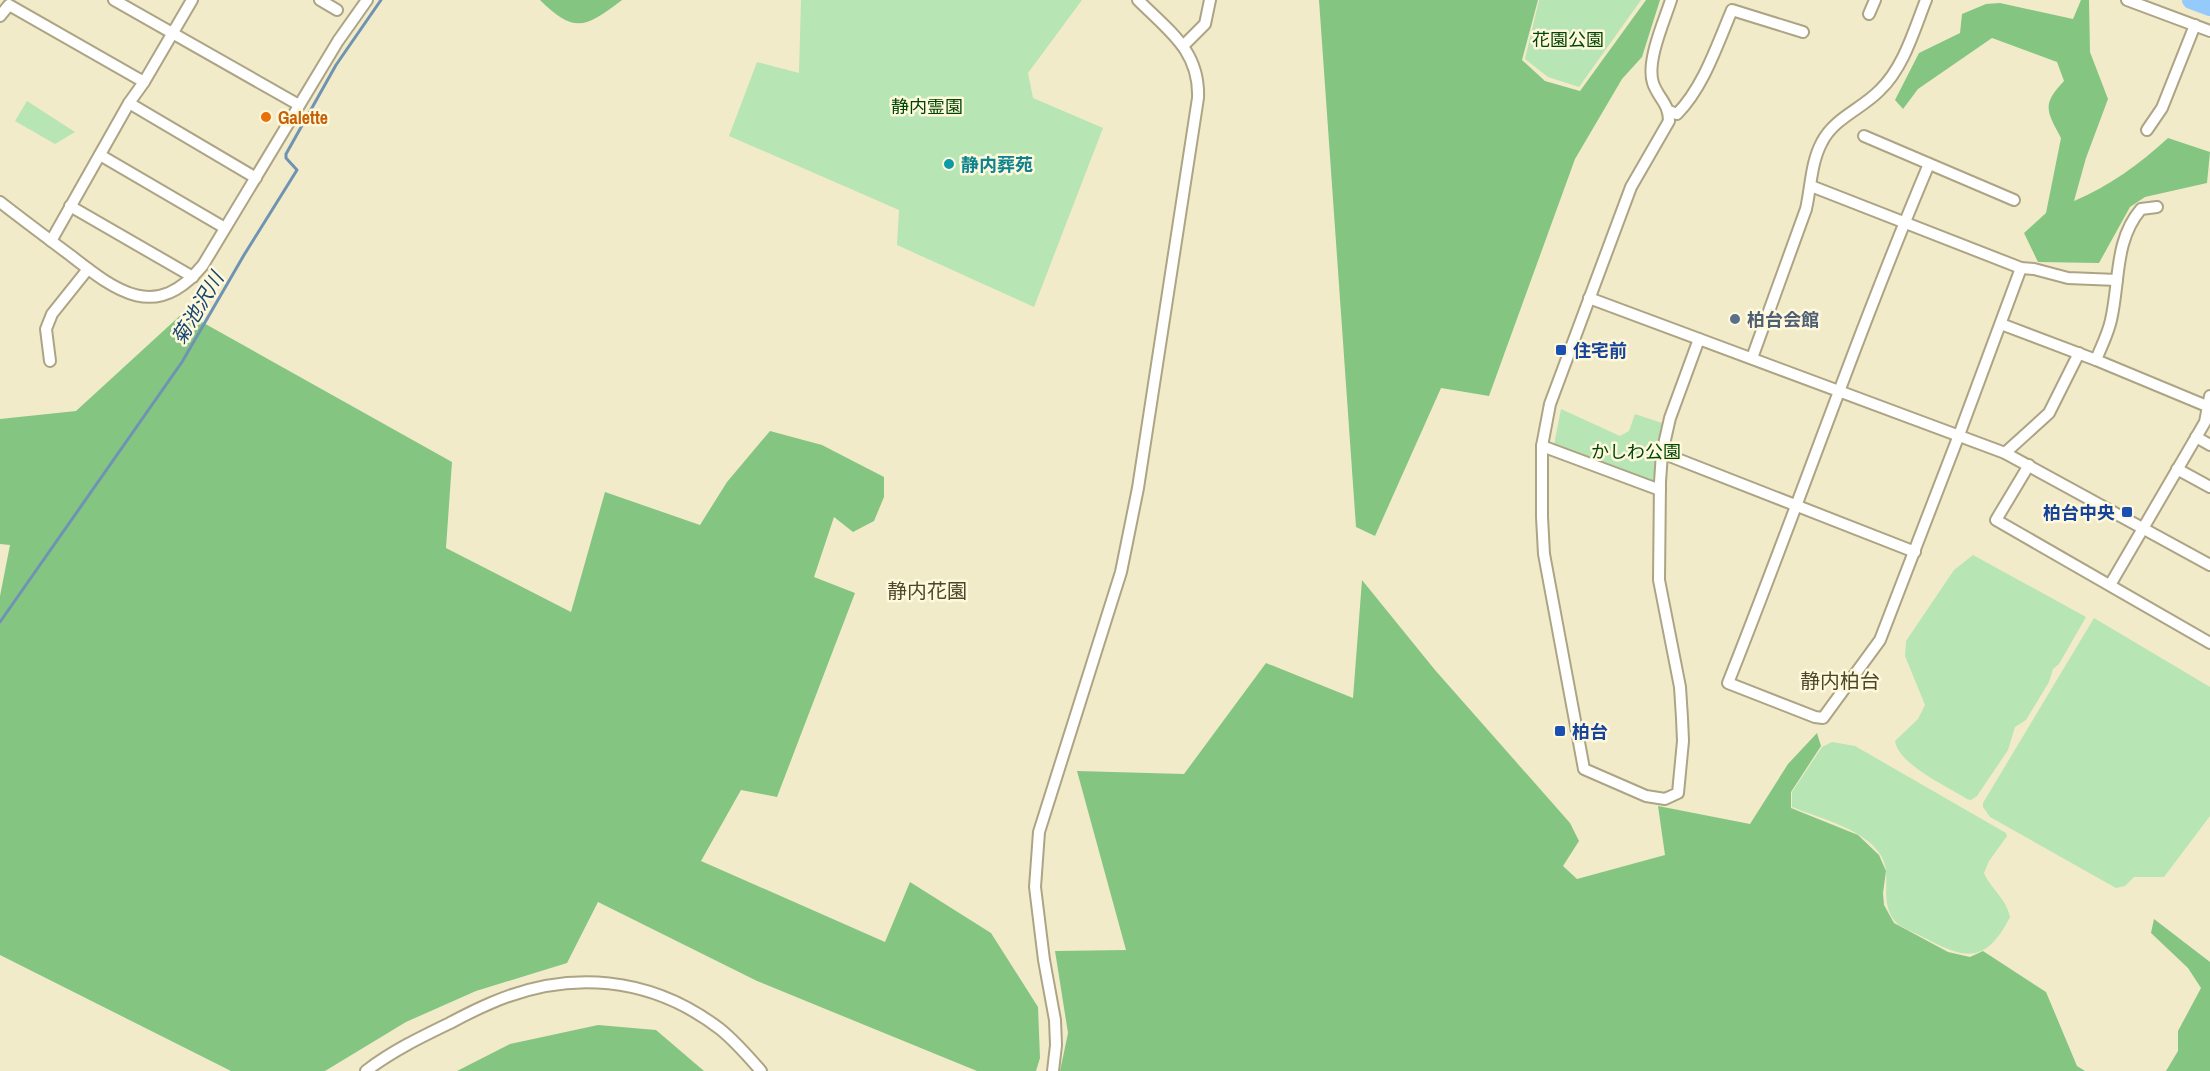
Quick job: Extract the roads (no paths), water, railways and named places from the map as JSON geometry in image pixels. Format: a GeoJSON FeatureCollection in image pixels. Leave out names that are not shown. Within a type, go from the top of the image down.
{"type":"FeatureCollection","features":[{"type":"Feature","properties":{"kind":"street"},"geometry":{"type":"LineString","coordinates":[[114,0],[299,105]]}},
{"type":"Feature","properties":{"kind":"street"},"geometry":{"type":"LineString","coordinates":[[51,241],[129,103],[144,82],[192,0]]}},
{"type":"Feature","properties":{"kind":"street"},"geometry":{"type":"LineString","coordinates":[[320,0],[337,10]]}},
{"type":"Feature","properties":{"kind":"street"},"geometry":{"type":"LineString","coordinates":[[0,202],[88,269],[121,291],[144,297],[168,293],[193,277],[256,178],[338,41],[366,0]]}},
{"type":"Feature","properties":{"kind":"street"},"geometry":{"type":"LineString","coordinates":[[1053,1071],[1056,1045],[1055,1020],[1044,960],[1035,887],[1039,832],[1121,572],[1138,488],[1198,98],[1198,76],[1183,46],[1174,34],[1138,0]]}},
{"type":"Feature","properties":{"kind":"street"},"geometry":{"type":"LineString","coordinates":[[1183,46],[1205,24],[1210,0]]}},
{"type":"Feature","properties":{"kind":"street"},"geometry":{"type":"LineString","coordinates":[[1671,0],[1654,53],[1651,76],[1653,85],[1669,111],[1669,121],[1631,187],[1550,404],[1542,446],[1544,554],[1584,769],[1646,795],[1665,799],[1678,793],[1683,741],[1680,687],[1659,580],[1662,453],[1670,418],[1699,339]]}},
{"type":"Feature","properties":{"kind":"street"},"geometry":{"type":"LineString","coordinates":[[1869,14],[1875,0]]}},
{"type":"Feature","properties":{"kind":"street"},"geometry":{"type":"LineString","coordinates":[[1752,358],[1806,209],[1813,167],[1822,141],[1840,120],[1870,100],[1888,82],[1903,56],[1926,0]]}},
{"type":"Feature","properties":{"kind":"street"},"geometry":{"type":"LineString","coordinates":[[2127,0],[2210,31]]}},
{"type":"Feature","properties":{"kind":"street"},"geometry":{"type":"LineString","coordinates":[[0,16],[9,4],[144,82]]}},
{"type":"Feature","properties":{"kind":"street"},"geometry":{"type":"LineString","coordinates":[[1669,111],[1677,114],[1690,101],[1732,10],[1803,32]]}},
{"type":"Feature","properties":{"kind":"street"},"geometry":{"type":"LineString","coordinates":[[2147,130],[2162,108],[2195,25]]}},
{"type":"Feature","properties":{"kind":"street"},"geometry":{"type":"LineString","coordinates":[[129,103],[256,178]]}},
{"type":"Feature","properties":{"kind":"street"},"geometry":{"type":"LineString","coordinates":[[1864,136],[2014,200]]}},
{"type":"Feature","properties":{"kind":"street"},"geometry":{"type":"LineString","coordinates":[[100,155],[225,228]]}},
{"type":"Feature","properties":{"kind":"street"},"geometry":{"type":"LineString","coordinates":[[1929,164],[1838,390],[1797,506],[1728,683],[1822,718],[1880,640],[2001,324],[2020,268]]}},
{"type":"Feature","properties":{"kind":"street"},"geometry":{"type":"LineString","coordinates":[[1811,186],[2020,268],[2034,269],[2068,278],[2117,280]]}},
{"type":"Feature","properties":{"kind":"street"},"geometry":{"type":"LineString","coordinates":[[70,206],[193,277]]}},
{"type":"Feature","properties":{"kind":"street"},"geometry":{"type":"LineString","coordinates":[[2096,360],[2111,321],[2124,235],[2141,208],[2157,207]]}},
{"type":"Feature","properties":{"kind":"street"},"geometry":{"type":"LineString","coordinates":[[50,362],[46,329],[52,314],[88,269]]}},
{"type":"Feature","properties":{"kind":"street"},"geometry":{"type":"LineString","coordinates":[[1589,298],[2005,453],[2210,565]]}},
{"type":"Feature","properties":{"kind":"street"},"geometry":{"type":"LineString","coordinates":[[2001,324],[2209,401],[2205,423],[2110,585]]}},
{"type":"Feature","properties":{"kind":"street"},"geometry":{"type":"LineString","coordinates":[[2005,453],[2049,413],[2079,353]]}},
{"type":"Feature","properties":{"kind":"street"},"geometry":{"type":"LineString","coordinates":[[2196,437],[2210,445]]}},
{"type":"Feature","properties":{"kind":"street"},"geometry":{"type":"LineString","coordinates":[[1542,446],[1660,490]]}},
{"type":"Feature","properties":{"kind":"street"},"geometry":{"type":"LineString","coordinates":[[1662,453],[1915,552]]}},
{"type":"Feature","properties":{"kind":"street"},"geometry":{"type":"LineString","coordinates":[[2029,465],[1996,520],[2210,643]]}},
{"type":"Feature","properties":{"kind":"street"},"geometry":{"type":"LineString","coordinates":[[2177,468],[2210,487]]}},
{"type":"Feature","properties":{"kind":"street"},"geometry":{"type":"LineString","coordinates":[[366,1071],[404,1047],[491,1003],[534,989],[572,982],[626,985],[668,998],[722,1030],[761,1071]]}},
{"type":"Feature","properties":{"kind":"waterway","name":"菊池沢川"},"geometry":{"type":"LineString","coordinates":[[0,622],[182,362],[297,170],[286,158],[286,154],[336,65],[381,0]]}},
{"type":"Feature","properties":{"kind":"waterway"},"geometry":{"type":"LineString","coordinates":[[2191,0],[2210,7]]}},
{"type":"Feature","properties":{"kind":"place","name":"Galette"},"geometry":{"type":"Point","coordinates":[266,117]}},
{"type":"Feature","properties":{"kind":"place","name":"静内葬苑"},"geometry":{"type":"Point","coordinates":[949,164]}},
{"type":"Feature","properties":{"kind":"place","name":"柏台会館"},"geometry":{"type":"Point","coordinates":[1735,319]}},
{"type":"Feature","properties":{"kind":"place","name":"住宅前"},"geometry":{"type":"Point","coordinates":[1561,350]}},
{"type":"Feature","properties":{"kind":"place","name":"柏台中央"},"geometry":{"type":"Point","coordinates":[2127,512]}},
{"type":"Feature","properties":{"kind":"place","name":"柏台"},"geometry":{"type":"Point","coordinates":[1560,731]}},
{"type":"Feature","properties":{"kind":"district","name":"静内花園"},"geometry":{"type":"Point","coordinates":[927,590]}},
{"type":"Feature","properties":{"kind":"district","name":"静内柏台"},"geometry":{"type":"Point","coordinates":[1840,680]}},
{"type":"Feature","properties":{"kind":"park label","name":"花園公園"},"geometry":{"type":"Point","coordinates":[1568,39]}},
{"type":"Feature","properties":{"kind":"park label","name":"静内霊園"},"geometry":{"type":"Point","coordinates":[927,106]}},
{"type":"Feature","properties":{"kind":"park label","name":"かしわ公園"},"geometry":{"type":"Point","coordinates":[1636,451]}}]}
